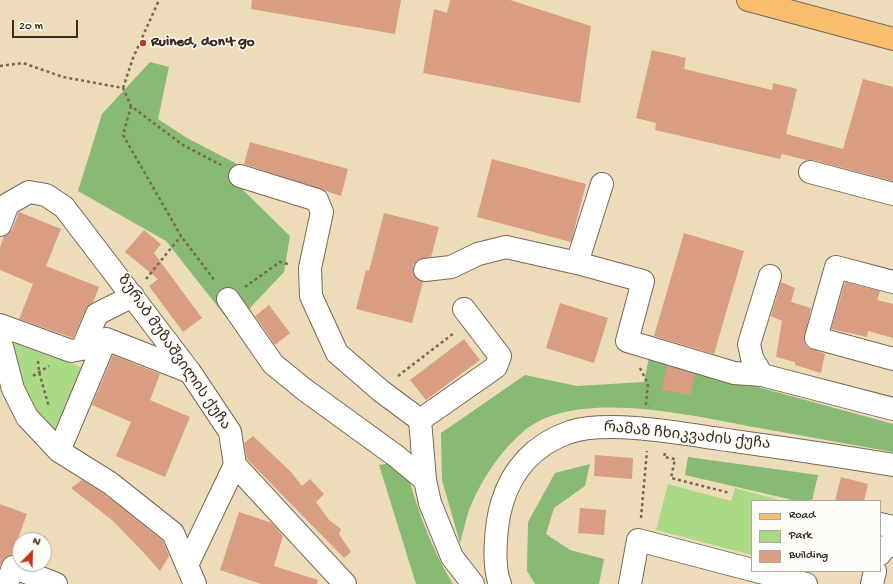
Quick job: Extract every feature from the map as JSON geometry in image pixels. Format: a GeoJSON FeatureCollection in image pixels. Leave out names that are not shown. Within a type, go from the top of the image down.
{"type":"FeatureCollection","features":[{"type":"Feature","properties":{"kind":"main road"},"geometry":{"type":"LineString","coordinates":[[748,0],[893,39]]}},
{"type":"Feature","properties":{"kind":"street"},"geometry":{"type":"LineString","coordinates":[[810,172],[893,194]]}},
{"type":"Feature","properties":{"kind":"street"},"geometry":{"type":"LineString","coordinates":[[240,176],[317,200],[322,212],[310,268],[311,296],[337,353],[381,391],[420,420],[425,480],[430,503],[452,557],[473,584]]}},
{"type":"Feature","properties":{"kind":"street"},"geometry":{"type":"LineString","coordinates":[[576,263],[602,184]]}},
{"type":"Feature","properties":{"kind":"street","name":"ზურაბ მუზაშვილის ქუჩა"},"geometry":{"type":"LineString","coordinates":[[0,225],[8,204],[29,192],[46,195],[64,207],[190,372],[230,432],[235,465]]}},
{"type":"Feature","properties":{"kind":"street"},"geometry":{"type":"LineString","coordinates":[[425,270],[451,267],[478,254],[506,247],[576,263],[643,281],[627,342],[734,373],[762,374],[893,409]]}},
{"type":"Feature","properties":{"kind":"street"},"geometry":{"type":"LineString","coordinates":[[893,282],[836,267],[816,338],[893,359]]}},
{"type":"Feature","properties":{"kind":"street"},"geometry":{"type":"LineString","coordinates":[[762,374],[752,358],[749,344],[770,276]]}},
{"type":"Feature","properties":{"kind":"street"},"geometry":{"type":"LineString","coordinates":[[0,325],[71,351],[82,349],[97,314],[133,296]]}},
{"type":"Feature","properties":{"kind":"street"},"geometry":{"type":"LineString","coordinates":[[228,299],[273,364],[305,390],[396,456],[425,480]]}},
{"type":"Feature","properties":{"kind":"street"},"geometry":{"type":"LineString","coordinates":[[420,420],[496,367],[500,361],[500,356],[468,314]]}},
{"type":"Feature","properties":{"kind":"street"},"geometry":{"type":"LineString","coordinates":[[0,339],[13,389],[27,417],[59,451],[110,483],[173,533],[191,575]]}},
{"type":"Feature","properties":{"kind":"street"},"geometry":{"type":"LineString","coordinates":[[59,451],[106,339],[190,372]]}},
{"type":"Feature","properties":{"kind":"street","name":"რამაზ ჩხიკვაძის ქუჩა"},"geometry":{"type":"LineString","coordinates":[[500,584],[496,555],[496,532],[500,509],[507,487],[517,470],[530,454],[552,439],[571,432],[594,427],[672,432],[893,465]]}},
{"type":"Feature","properties":{"kind":"street"},"geometry":{"type":"LineString","coordinates":[[191,575],[235,465],[345,584]]}},
{"type":"Feature","properties":{"kind":"street"},"geometry":{"type":"LineString","coordinates":[[881,524],[893,527]]}},
{"type":"Feature","properties":{"kind":"street"},"geometry":{"type":"LineString","coordinates":[[630,584],[638,540],[751,570]]}},
{"type":"Feature","properties":{"kind":"street"},"geometry":{"type":"LineString","coordinates":[[881,553],[885,547],[893,546]]}},
{"type":"Feature","properties":{"kind":"street"},"geometry":{"type":"LineString","coordinates":[[7,584],[13,568],[56,584]]}},
{"type":"Feature","properties":{"kind":"street"},"geometry":{"type":"LineString","coordinates":[[760,572],[806,584]]}},
{"type":"Feature","properties":{"kind":"street"},"geometry":{"type":"LineString","coordinates":[[872,584],[875,572]]}},
{"type":"Feature","properties":{"kind":"path"},"geometry":{"type":"LineString","coordinates":[[159,0],[133,58],[123,88],[131,106],[183,145],[240,176]]}},
{"type":"Feature","properties":{"kind":"path"},"geometry":{"type":"LineString","coordinates":[[0,66],[23,62],[63,77],[123,88]]}},
{"type":"Feature","properties":{"kind":"path"},"geometry":{"type":"LineString","coordinates":[[131,106],[123,135],[180,236],[228,299],[280,262]]}},
{"type":"Feature","properties":{"kind":"path"},"geometry":{"type":"LineString","coordinates":[[147,278],[180,236]]}},
{"type":"Feature","properties":{"kind":"path"},"geometry":{"type":"LineString","coordinates":[[381,391],[468,314]]}},
{"type":"Feature","properties":{"kind":"path"},"geometry":{"type":"LineString","coordinates":[[44,342],[37,359],[50,412]]}},
{"type":"Feature","properties":{"kind":"path"},"geometry":{"type":"LineString","coordinates":[[627,342],[648,384],[646,404],[653,407]]}},
{"type":"Feature","properties":{"kind":"path"},"geometry":{"type":"LineString","coordinates":[[638,540],[647,449]]}},
{"type":"Feature","properties":{"kind":"path"},"geometry":{"type":"LineString","coordinates":[[665,451],[664,457],[675,459],[671,478],[730,493]]}},
{"type":"Feature","properties":{"kind":"green space"},"geometry":{"type":"Polygon","coordinates":[[[150,62],[169,67],[158,119],[187,138],[243,167],[237,184],[290,236],[284,272],[233,326],[166,241],[78,191],[102,114],[150,62]]]}},
{"type":"Feature","properties":{"kind":"green space"},"geometry":{"type":"Polygon","coordinates":[[[6,338],[88,370],[60,440],[50,430],[34,406],[6,338]]]}},
{"type":"Feature","properties":{"kind":"green space"},"geometry":{"type":"Polygon","coordinates":[[[649,357],[893,424],[893,452],[672,412],[606,408],[576,410],[548,417],[525,430],[501,455],[481,484],[471,505],[460,543],[442,480],[441,433],[525,375],[577,386],[644,382],[649,357]]]}},
{"type":"Feature","properties":{"kind":"green space"},"geometry":{"type":"Polygon","coordinates":[[[688,457],[818,475],[812,500],[793,500],[685,475],[688,457]]]}},
{"type":"Feature","properties":{"kind":"green space"},"geometry":{"type":"Polygon","coordinates":[[[404,461],[413,493],[430,540],[453,584],[416,584],[379,465],[404,461]]]}},
{"type":"Feature","properties":{"kind":"green space"},"geometry":{"type":"Polygon","coordinates":[[[590,464],[585,486],[554,508],[546,534],[570,550],[604,559],[599,584],[535,584],[527,571],[528,522],[555,473],[590,464]]]}},
{"type":"Feature","properties":{"kind":"green space"},"geometry":{"type":"Polygon","coordinates":[[[668,484],[731,501],[735,488],[779,500],[751,500],[751,555],[656,530],[668,484]]]}},
{"type":"Feature","properties":{"kind":"building"},"geometry":{"type":"Polygon","coordinates":[[[252,0],[401,0],[395,34],[251,9],[252,0]]]}},
{"type":"Feature","properties":{"kind":"building"},"geometry":{"type":"Polygon","coordinates":[[[450,0],[510,0],[591,26],[580,103],[423,73],[434,9],[447,13],[450,0]]]}},
{"type":"Feature","properties":{"kind":"building"},"geometry":{"type":"Polygon","coordinates":[[[652,50],[686,58],[684,69],[772,90],[773,83],[797,89],[786,134],[843,149],[863,79],[893,87],[893,181],[813,160],[806,160],[782,154],[780,159],[655,130],[656,123],[636,118],[652,50]]]}},
{"type":"Feature","properties":{"kind":"building"},"geometry":{"type":"Polygon","coordinates":[[[250,142],[348,169],[341,196],[244,164],[250,142]]]}},
{"type":"Feature","properties":{"kind":"building"},"geometry":{"type":"Polygon","coordinates":[[[492,159],[586,184],[571,242],[477,217],[492,159]]]}},
{"type":"Feature","properties":{"kind":"building"},"geometry":{"type":"Polygon","coordinates":[[[19,212],[61,229],[46,266],[99,287],[93,302],[86,309],[73,338],[19,319],[33,284],[0,270],[0,248],[4,236],[12,230],[19,212]]]}},
{"type":"Feature","properties":{"kind":"building"},"geometry":{"type":"Polygon","coordinates":[[[384,213],[439,227],[431,257],[418,260],[413,265],[415,277],[423,282],[412,323],[356,309],[366,270],[369,271],[384,213]]]}},
{"type":"Feature","properties":{"kind":"building"},"geometry":{"type":"Polygon","coordinates":[[[144,230],[161,244],[154,253],[202,318],[183,332],[149,286],[158,279],[125,252],[144,230]]]}},
{"type":"Feature","properties":{"kind":"building"},"geometry":{"type":"Polygon","coordinates":[[[684,233],[744,251],[714,354],[654,336],[684,233]]]}},
{"type":"Feature","properties":{"kind":"building"},"geometry":{"type":"Polygon","coordinates":[[[781,282],[795,288],[791,302],[811,308],[804,341],[807,347],[825,354],[821,373],[795,365],[795,362],[776,357],[782,321],[771,316],[781,282]]]}},
{"type":"Feature","properties":{"kind":"building"},"geometry":{"type":"Polygon","coordinates":[[[845,282],[880,291],[877,300],[893,304],[893,338],[868,331],[867,337],[831,329],[845,282]]]}},
{"type":"Feature","properties":{"kind":"building"},"geometry":{"type":"Polygon","coordinates":[[[560,303],[608,318],[594,363],[546,348],[560,303]]]}},
{"type":"Feature","properties":{"kind":"building"},"geometry":{"type":"Polygon","coordinates":[[[269,305],[290,333],[275,345],[255,316],[269,305]]]}},
{"type":"Feature","properties":{"kind":"building"},"geometry":{"type":"Polygon","coordinates":[[[464,339],[480,360],[426,400],[410,380],[464,339]]]}},
{"type":"Feature","properties":{"kind":"building"},"geometry":{"type":"Polygon","coordinates":[[[113,355],[160,374],[150,400],[190,417],[165,477],[116,456],[131,422],[92,405],[113,355]]]}},
{"type":"Feature","properties":{"kind":"building"},"geometry":{"type":"Polygon","coordinates":[[[667,366],[695,374],[690,395],[662,390],[667,366]]]}},
{"type":"Feature","properties":{"kind":"building"},"geometry":{"type":"Polygon","coordinates":[[[253,436],[291,472],[302,486],[310,479],[324,494],[316,502],[329,520],[341,529],[339,534],[351,552],[344,558],[247,459],[244,443],[253,436]]]}},
{"type":"Feature","properties":{"kind":"building"},"geometry":{"type":"Polygon","coordinates":[[[595,455],[633,458],[632,479],[594,476],[595,455]]]}},
{"type":"Feature","properties":{"kind":"building"},"geometry":{"type":"Polygon","coordinates":[[[841,477],[868,484],[864,500],[835,500],[841,477]]]}},
{"type":"Feature","properties":{"kind":"building"},"geometry":{"type":"Polygon","coordinates":[[[82,480],[103,493],[163,541],[169,556],[160,571],[113,521],[71,488],[82,480]]]}},
{"type":"Feature","properties":{"kind":"building"},"geometry":{"type":"Polygon","coordinates":[[[0,504],[27,514],[20,532],[12,532],[12,555],[5,558],[0,566],[0,504]]]}},
{"type":"Feature","properties":{"kind":"building"},"geometry":{"type":"Polygon","coordinates":[[[580,508],[606,510],[604,535],[578,533],[580,508]]]}},
{"type":"Feature","properties":{"kind":"building"},"geometry":{"type":"Polygon","coordinates":[[[239,512],[272,523],[283,536],[274,566],[318,580],[317,584],[261,584],[220,570],[239,512]]]}},
{"type":"Feature","properties":{"kind":"place","name":"Ruined, don't go"},"geometry":{"type":"Point","coordinates":[143,43]}}]}
